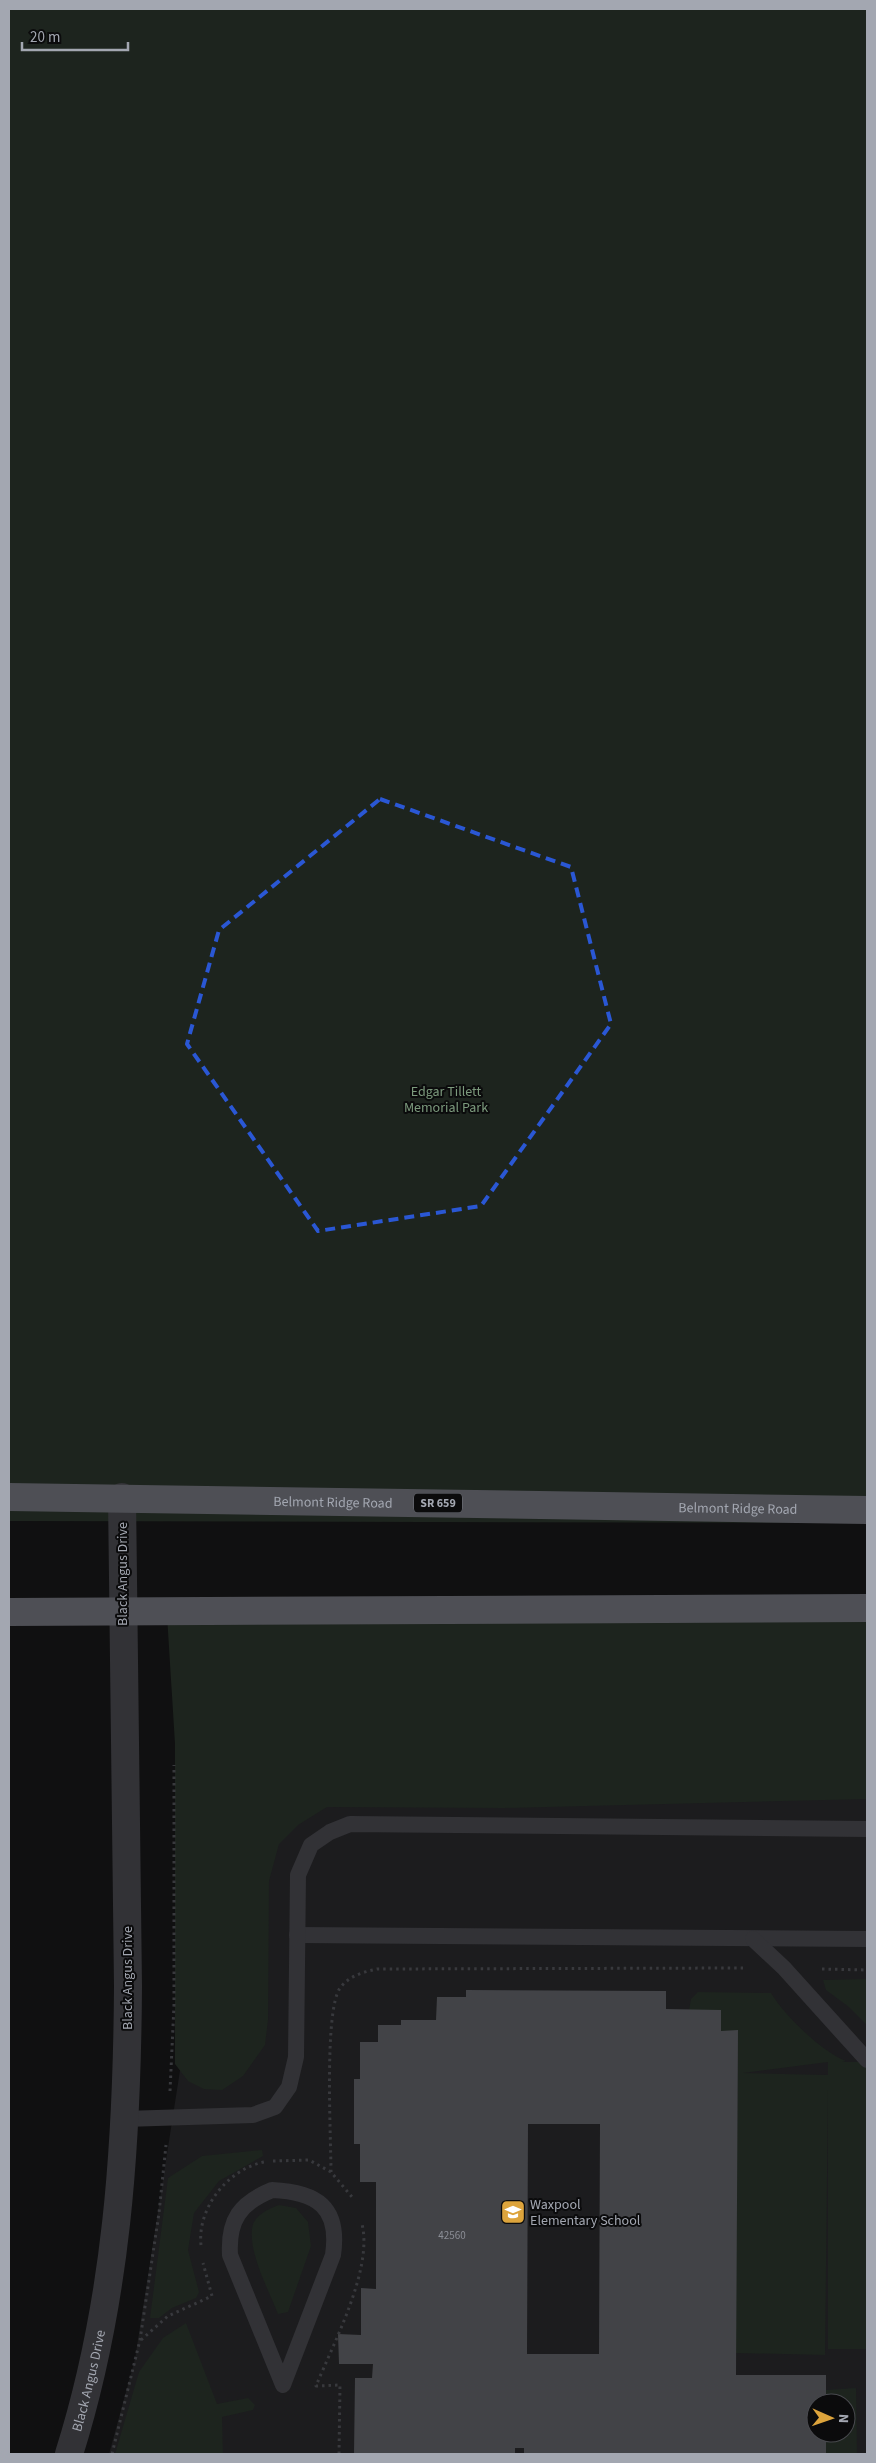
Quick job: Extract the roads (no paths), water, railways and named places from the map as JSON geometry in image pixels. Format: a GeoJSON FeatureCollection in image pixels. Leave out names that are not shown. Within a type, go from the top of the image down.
{"type":"FeatureCollection","features":[{"type":"Feature","properties":{"kind":"main road","name":"Belmont Ridge Road"},"geometry":{"type":"LineString","coordinates":[[9,1497],[122,1497],[867,1510]]}},
{"type":"Feature","properties":{"kind":"main road"},"geometry":{"type":"LineString","coordinates":[[9,1612],[867,1608]]}},
{"type":"Feature","properties":{"kind":"street","name":"Black Angus Drive"},"geometry":{"type":"LineString","coordinates":[[69,2454],[98,2347],[111,2276],[120,2198],[128,1986],[122,1497]]}},
{"type":"Feature","properties":{"kind":"lane"},"geometry":{"type":"LineString","coordinates":[[124,2119],[253,2115],[275,2108],[289,2087],[296,2057],[298,1875],[311,1845],[330,1832],[350,1824],[867,1829]]}},
{"type":"Feature","properties":{"kind":"lane"},"geometry":{"type":"LineString","coordinates":[[297,1935],[867,1939]]}},
{"type":"Feature","properties":{"kind":"lane"},"geometry":{"type":"LineString","coordinates":[[753,1939],[784,1968],[867,2060]]}},
{"type":"Feature","properties":{"kind":"lane"},"geometry":{"type":"LineString","coordinates":[[272,2190],[294,2191],[313,2197],[328,2212],[336,2234],[333,2255],[283,2385],[230,2255],[229,2236],[236,2216],[252,2198],[272,2190]]}},
{"type":"Feature","properties":{"kind":"place","name":"Waxpool Elementary School"},"geometry":{"type":"Point","coordinates":[513,2212]}},
{"type":"Feature","properties":{"kind":"park label","name":"Edgar Tillett Memorial Park"},"geometry":{"type":"Point","coordinates":[446,1100]}}]}
